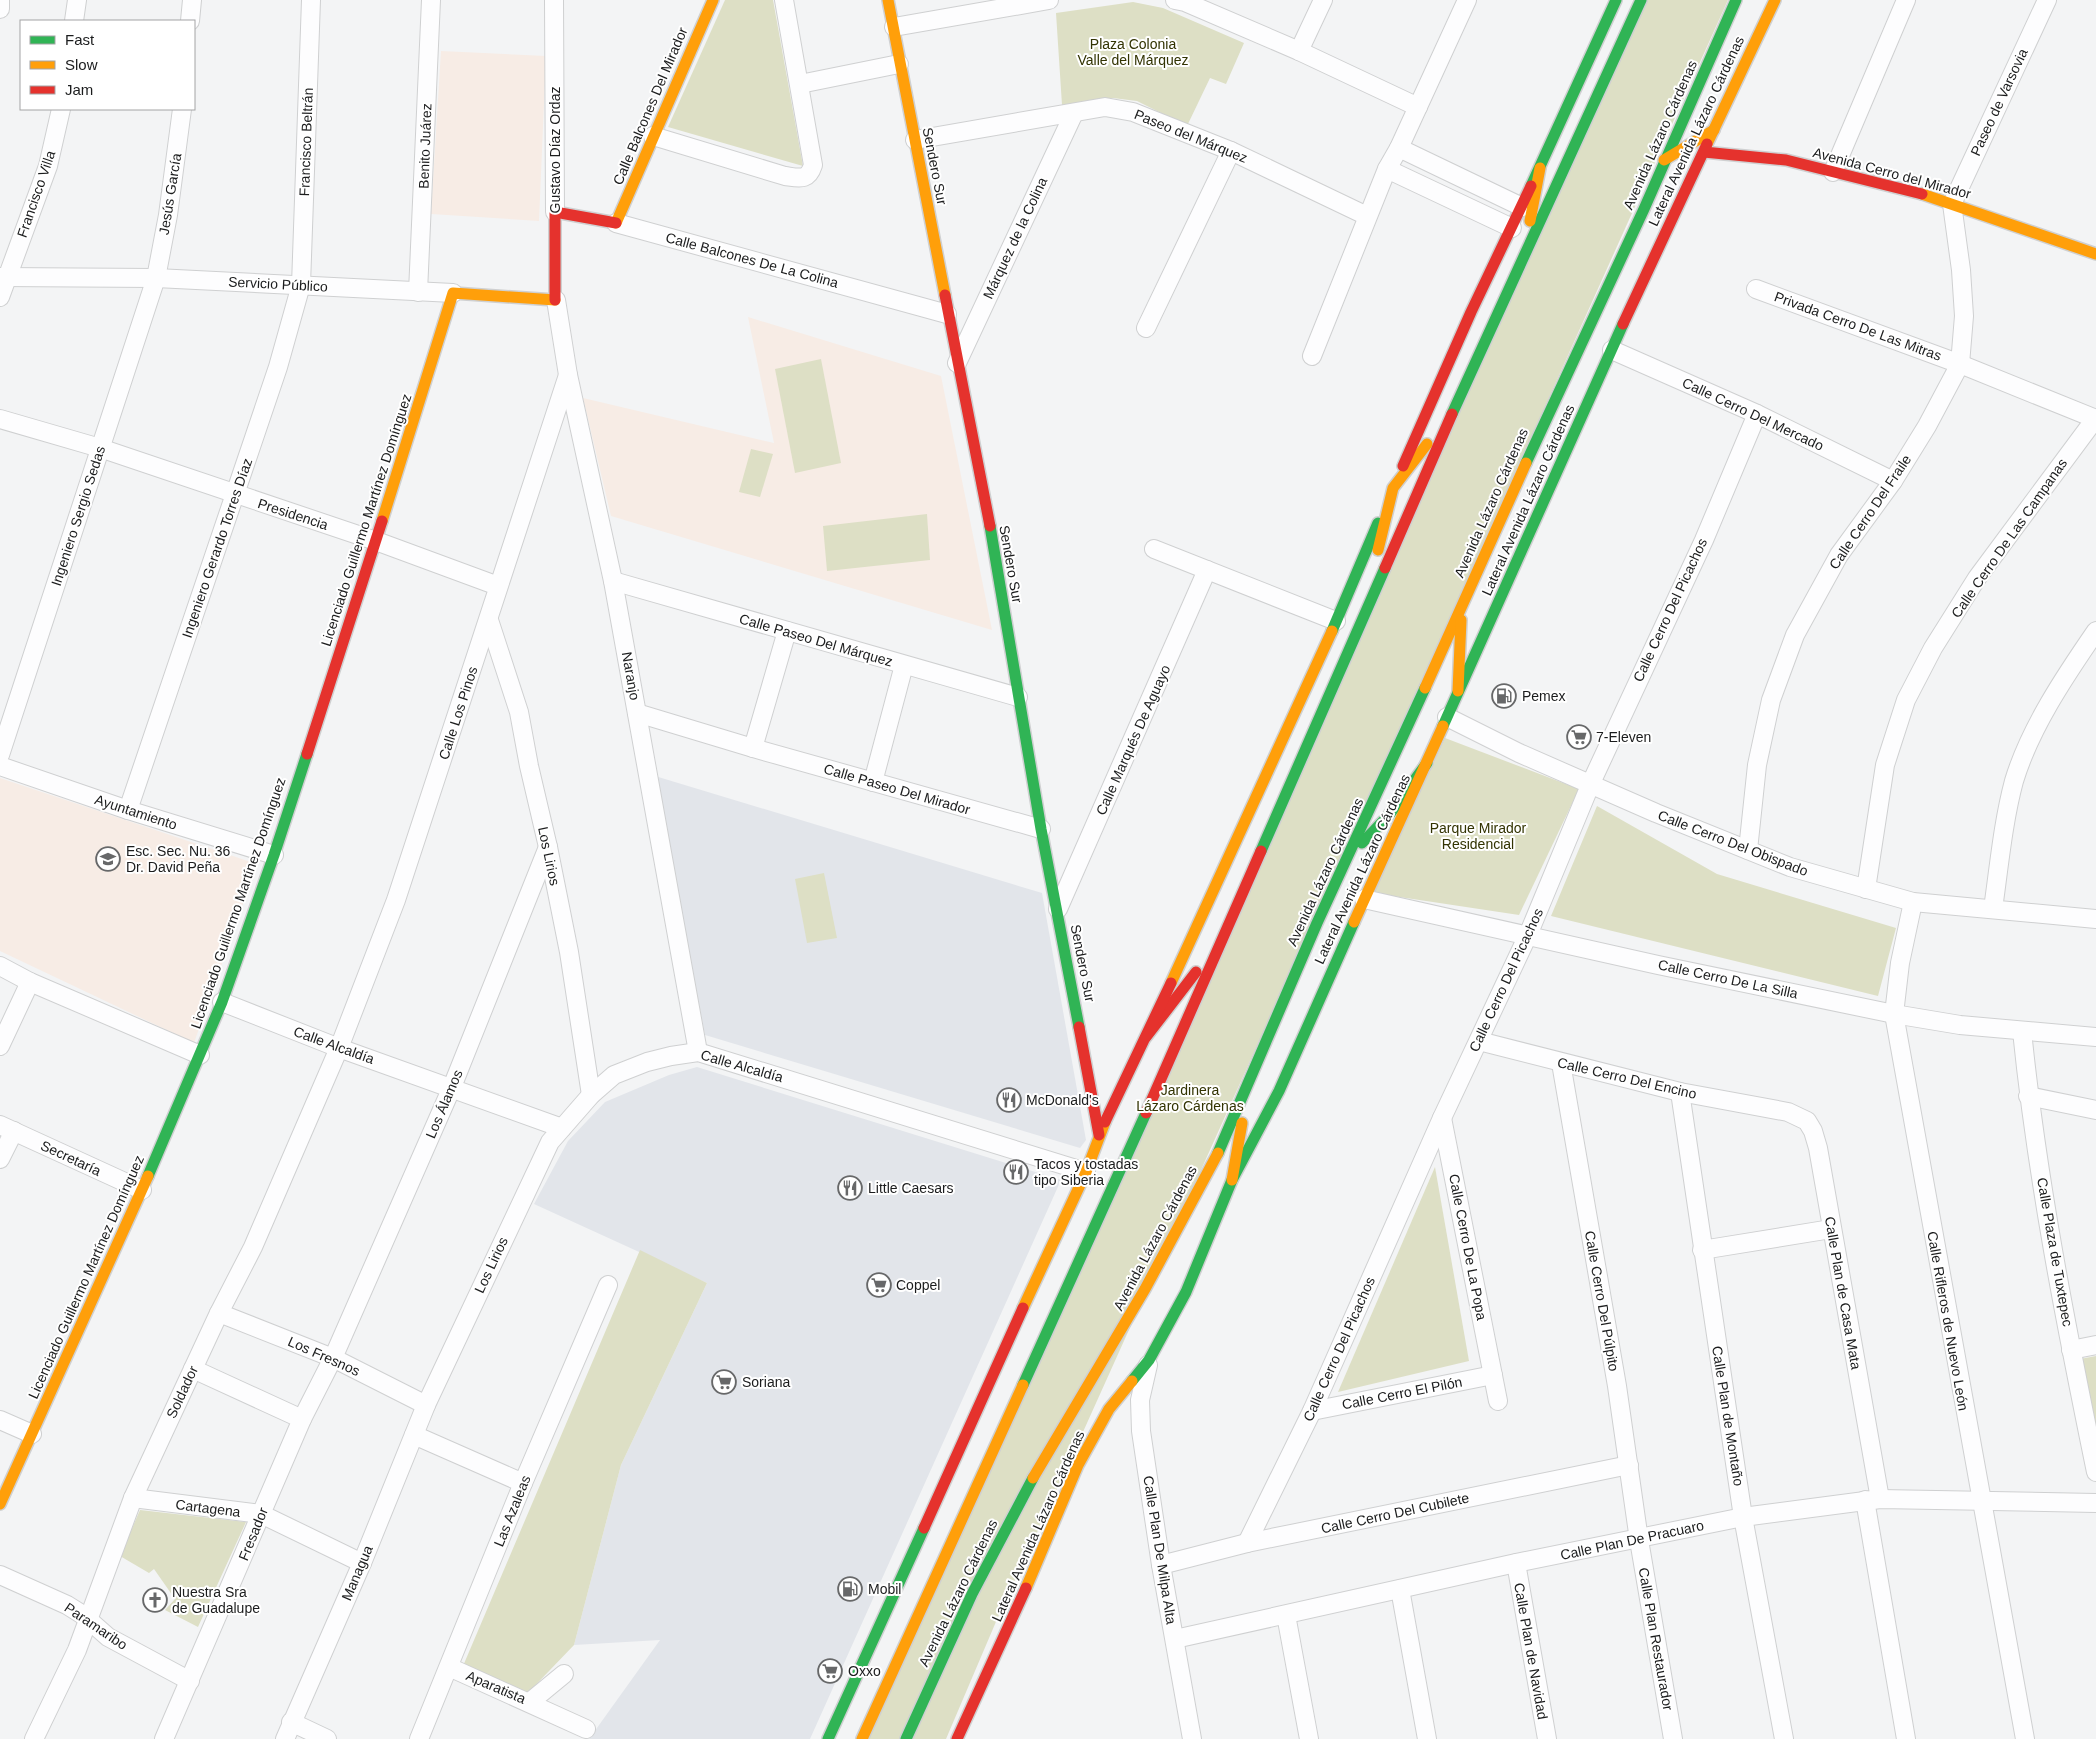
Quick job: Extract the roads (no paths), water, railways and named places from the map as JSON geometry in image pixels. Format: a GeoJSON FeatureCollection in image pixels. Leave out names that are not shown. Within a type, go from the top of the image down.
{"type":"FeatureCollection","features":[{"type":"Feature","properties":{"kind":"main road","name":"Calle Balcones Del Mirador"},"geometry":{"type":"LineString","coordinates":[[616,223],[713,0]]}},
{"type":"Feature","properties":{"kind":"main road","name":"Sendero Sur"},"geometry":{"type":"LineString","coordinates":[[888,0],[947,314],[999,574],[1041,829],[1058,909],[1099,1135]]}},
{"type":"Feature","properties":{"kind":"main road"},"geometry":{"type":"LineString","coordinates":[[828,1739],[896,1586],[951,1470],[1010,1334],[1086,1172],[1099,1135],[1146,1037],[1336,621],[1471,312],[1522,207],[1616,0]]}},
{"type":"Feature","properties":{"kind":"main road","name":"Avenida Lázaro Cárdenas"},"geometry":{"type":"LineString","coordinates":[[862,1739],[946,1550],[1012,1411],[1122,1166],[1454,409],[1641,0]]}},
{"type":"Feature","properties":{"kind":"main road","name":"Avenida Lázaro Cárdenas"},"geometry":{"type":"LineString","coordinates":[[906,1739],[945,1648],[1046,1453],[1112,1347],[1171,1242],[1224,1141],[1328,896],[1351,852],[1461,605],[1514,493],[1570,363],[1644,209],[1736,0]]}},
{"type":"Feature","properties":{"kind":"main road","name":"Lateral Avenida Lázaro Cárdenas"},"geometry":{"type":"LineString","coordinates":[[957,1739],[1012,1620],[1078,1465],[1109,1409],[1149,1360],[1186,1292],[1232,1180],[1279,1091],[1636,294],[1775,0]]}},
{"type":"Feature","properties":{"kind":"main road"},"geometry":{"type":"LineString","coordinates":[[1664,160],[1714,130]]}},
{"type":"Feature","properties":{"kind":"main road","name":"Avenida Cerro del Mirador"},"geometry":{"type":"LineString","coordinates":[[1704,152],[1786,160],[1833,172],[1952,204],[2096,254]]}},
{"type":"Feature","properties":{"kind":"main road"},"geometry":{"type":"LineString","coordinates":[[1513,282],[1523,259],[1540,168]]}},
{"type":"Feature","properties":{"kind":"main road","name":"Calle Balcones De La Colina"},"geometry":{"type":"LineString","coordinates":[[555,212],[616,223]]}},
{"type":"Feature","properties":{"kind":"main road","name":"Gustavo Díaz Ordaz"},"geometry":{"type":"LineString","coordinates":[[555,212],[556,300]]}},
{"type":"Feature","properties":{"kind":"main road","name":"Servicio Público"},"geometry":{"type":"LineString","coordinates":[[453,293],[556,300]]}},
{"type":"Feature","properties":{"kind":"main road","name":"Licenciado Guillermo Martínez Domínguez"},"geometry":{"type":"LineString","coordinates":[[0,1504],[142,1190],[222,1002],[274,855],[376,541],[453,293]]}},
{"type":"Feature","properties":{"kind":"main road"},"geometry":{"type":"LineString","coordinates":[[1362,617],[1393,488],[1454,409]]}},
{"type":"Feature","properties":{"kind":"main road"},"geometry":{"type":"LineString","coordinates":[[1458,691],[1461,605]]}},
{"type":"Feature","properties":{"kind":"main road"},"geometry":{"type":"LineString","coordinates":[[1351,852],[1373,834],[1427,763]]}},
{"type":"Feature","properties":{"kind":"main road"},"geometry":{"type":"LineString","coordinates":[[1146,1037],[1222,937]]}},
{"type":"Feature","properties":{"kind":"main road"},"geometry":{"type":"LineString","coordinates":[[1232,1180],[1251,1075]]}},
{"type":"Feature","properties":{"kind":"street"},"geometry":{"type":"LineString","coordinates":[[0,0],[0,9]]}},
{"type":"Feature","properties":{"kind":"street"},"geometry":{"type":"LineString","coordinates":[[74,20],[77,0]]}},
{"type":"Feature","properties":{"kind":"street"},"geometry":{"type":"LineString","coordinates":[[190,20],[192,0]]}},
{"type":"Feature","properties":{"kind":"street","name":"Francisco Beltrán"},"geometry":{"type":"LineString","coordinates":[[301,285],[312,0]]}},
{"type":"Feature","properties":{"kind":"street","name":"Benito Juárez"},"geometry":{"type":"LineString","coordinates":[[418,292],[431,0]]}},
{"type":"Feature","properties":{"kind":"street","name":"Gustavo Díaz Ordaz"},"geometry":{"type":"LineString","coordinates":[[554,0],[555,212]]}},
{"type":"Feature","properties":{"kind":"street"},"geometry":{"type":"LineString","coordinates":[[653,136],[785,176],[798,178],[805,177],[811,173],[813,164],[784,0]]}},
{"type":"Feature","properties":{"kind":"street"},"geometry":{"type":"LineString","coordinates":[[894,27],[1049,0]]}},
{"type":"Feature","properties":{"kind":"street"},"geometry":{"type":"LineString","coordinates":[[1300,51],[1323,0]]}},
{"type":"Feature","properties":{"kind":"street"},"geometry":{"type":"LineString","coordinates":[[1312,356],[1387,170],[1467,0]]}},
{"type":"Feature","properties":{"kind":"street"},"geometry":{"type":"LineString","coordinates":[[1833,172],[1906,0]]}},
{"type":"Feature","properties":{"kind":"street","name":"Paseo de Varsovia"},"geometry":{"type":"LineString","coordinates":[[1952,204],[2047,0]]}},
{"type":"Feature","properties":{"kind":"street"},"geometry":{"type":"LineString","coordinates":[[1182,1],[1300,51],[1418,107]]}},
{"type":"Feature","properties":{"kind":"street"},"geometry":{"type":"LineString","coordinates":[[800,84],[900,64]]}},
{"type":"Feature","properties":{"kind":"street","name":"Paseo del Márquez"},"geometry":{"type":"LineString","coordinates":[[915,140],[1105,107],[1133,112],[1231,151],[1367,216]]}},
{"type":"Feature","properties":{"kind":"street","name":"Francisco Villa"},"geometry":{"type":"LineString","coordinates":[[0,296],[3,277],[48,166],[61,110]]}},
{"type":"Feature","properties":{"kind":"street","name":"Jesús García"},"geometry":{"type":"LineString","coordinates":[[156,278],[168,215],[182,110]]}},
{"type":"Feature","properties":{"kind":"street","name":"Márquez de la Colina"},"geometry":{"type":"LineString","coordinates":[[957,363],[1074,112]]}},
{"type":"Feature","properties":{"kind":"street"},"geometry":{"type":"LineString","coordinates":[[1399,148],[1522,207]]}},
{"type":"Feature","properties":{"kind":"street"},"geometry":{"type":"LineString","coordinates":[[1146,328],[1231,151]]}},
{"type":"Feature","properties":{"kind":"street"},"geometry":{"type":"LineString","coordinates":[[1387,170],[1512,228]]}},
{"type":"Feature","properties":{"kind":"street","name":"Calle Cerro Del Fraile"},"geometry":{"type":"LineString","coordinates":[[1748,850],[1757,765],[1771,700],[1795,635],[1839,555],[1893,482],[1927,426],[1960,364],[1964,316],[1960,262],[1952,204]]}},
{"type":"Feature","properties":{"kind":"street","name":"Calle Balcones De La Colina"},"geometry":{"type":"LineString","coordinates":[[616,223],[947,314]]}},
{"type":"Feature","properties":{"kind":"street","name":"Servicio Público"},"geometry":{"type":"LineString","coordinates":[[3,277],[156,278],[453,293]]}},
{"type":"Feature","properties":{"kind":"street","name":"Ingeniero Sergio Sedas"},"geometry":{"type":"LineString","coordinates":[[0,754],[156,278]]}},
{"type":"Feature","properties":{"kind":"street","name":"Ingeniero Gerardo Torres Díaz"},"geometry":{"type":"LineString","coordinates":[[128,810],[278,367],[301,285]]}},
{"type":"Feature","properties":{"kind":"street","name":"Privada Cerro De Las Mitras"},"geometry":{"type":"LineString","coordinates":[[1756,289],[1960,364],[2096,419]]}},
{"type":"Feature","properties":{"kind":"street","name":"Naranjo"},"geometry":{"type":"LineString","coordinates":[[556,300],[568,375],[613,581],[698,1052]]}},
{"type":"Feature","properties":{"kind":"street","name":"Calle Cerro Del Mercado"},"geometry":{"type":"LineString","coordinates":[[1612,350],[1757,414],[1893,482]]}},
{"type":"Feature","properties":{"kind":"street","name":"Calle Los Pinos"},"geometry":{"type":"LineString","coordinates":[[339,1048],[396,900],[568,375]]}},
{"type":"Feature","properties":{"kind":"street","name":"Calle Cerro Del Picachos"},"geometry":{"type":"LineString","coordinates":[[1247,1543],[1312,1411],[1442,1118],[1528,936],[1591,784],[1704,540],[1757,414]]}},
{"type":"Feature","properties":{"kind":"street","name":"Calle Cerro De Las Campanas"},"geometry":{"type":"LineString","coordinates":[[1866,889],[1885,765],[1906,700],[1933,648],[1977,578],[2096,419]]}},
{"type":"Feature","properties":{"kind":"street","name":"Presidencia"},"geometry":{"type":"LineString","coordinates":[[0,420],[100,448],[234,495],[376,541],[498,586]]}},
{"type":"Feature","properties":{"kind":"street"},"geometry":{"type":"LineString","coordinates":[[1154,549],[1336,621]]}},
{"type":"Feature","properties":{"kind":"street","name":"Calle Marqués De Aguayo"},"geometry":{"type":"LineString","coordinates":[[1058,909],[1207,570]]}},
{"type":"Feature","properties":{"kind":"street","name":"Calle Paseo Del Márquez"},"geometry":{"type":"LineString","coordinates":[[613,581],[1018,697]]}},
{"type":"Feature","properties":{"kind":"street","name":"Los Lirios"},"geometry":{"type":"LineString","coordinates":[[489,620],[519,712],[529,766],[548,847],[569,952],[591,1096]]}},
{"type":"Feature","properties":{"kind":"street"},"geometry":{"type":"LineString","coordinates":[[753,748],[786,631]]}},
{"type":"Feature","properties":{"kind":"street"},"geometry":{"type":"LineString","coordinates":[[1993,909],[2014,781],[2027,749],[2064,678],[2096,631]]}},
{"type":"Feature","properties":{"kind":"street"},"geometry":{"type":"LineString","coordinates":[[873,782],[904,665]]}},
{"type":"Feature","properties":{"kind":"street","name":"Calle Paseo Del Mirador"},"geometry":{"type":"LineString","coordinates":[[637,713],[753,748],[1041,829]]}},
{"type":"Feature","properties":{"kind":"street","name":"Calle Cerro Del Obispado"},"geometry":{"type":"LineString","coordinates":[[1447,717],[1520,753],[1656,813],[1790,867],[1913,902],[2096,919]]}},
{"type":"Feature","properties":{"kind":"street","name":"Ayuntamiento"},"geometry":{"type":"LineString","coordinates":[[0,766],[128,810],[274,855]]}},
{"type":"Feature","properties":{"kind":"street","name":"Los Álamos"},"geometry":{"type":"LineString","coordinates":[[333,1358],[452,1087],[548,847]]}},
{"type":"Feature","properties":{"kind":"street","name":"Calle Cerro De La Silla"},"geometry":{"type":"LineString","coordinates":[[1364,899],[1658,965],[1894,1014],[1960,1025],[2022,1032],[2096,1037]]}},
{"type":"Feature","properties":{"kind":"street","name":"Calle Rifleros de Nuevo León"},"geometry":{"type":"LineString","coordinates":[[1913,902],[1900,963],[1894,1014],[2025,1739]]}},
{"type":"Feature","properties":{"kind":"street"},"geometry":{"type":"LineString","coordinates":[[0,966],[30,982],[200,1055]]}},
{"type":"Feature","properties":{"kind":"street"},"geometry":{"type":"LineString","coordinates":[[0,1046],[30,982]]}},
{"type":"Feature","properties":{"kind":"street","name":"Calle Alcaldía"},"geometry":{"type":"LineString","coordinates":[[222,1002],[339,1048],[562,1128],[591,1096],[614,1075],[647,1062],[698,1052],[1086,1172]]}},
{"type":"Feature","properties":{"kind":"street","name":"Calle Plaza de Tuxtepec"},"geometry":{"type":"LineString","coordinates":[[2022,1032],[2028,1096],[2071,1350],[2096,1472]]}},
{"type":"Feature","properties":{"kind":"street","name":"Calle Cerro Del Encino"},"geometry":{"type":"LineString","coordinates":[[1479,1041],[1680,1092],[1777,1110]]}},
{"type":"Feature","properties":{"kind":"street","name":"Soldador"},"geometry":{"type":"LineString","coordinates":[[34,1739],[66,1674],[132,1498],[219,1313],[253,1247],[339,1048]]}},
{"type":"Feature","properties":{"kind":"street","name":"Calle Cerro Del Púlpito"},"geometry":{"type":"LineString","coordinates":[[1561,1063],[1629,1465],[1638,1540]]}},
{"type":"Feature","properties":{"kind":"street","name":"Calle Plan de Montaño"},"geometry":{"type":"LineString","coordinates":[[1680,1092],[1743,1517],[1784,1739]]}},
{"type":"Feature","properties":{"kind":"street"},"geometry":{"type":"LineString","coordinates":[[2028,1096],[2096,1110]]}},
{"type":"Feature","properties":{"kind":"street","name":"Calle Plan de Casa Mata"},"geometry":{"type":"LineString","coordinates":[[1777,1110],[1799,1116],[1814,1131],[1873,1500],[1906,1739]]}},
{"type":"Feature","properties":{"kind":"street","name":"Calle Cerro De La Popa"},"geometry":{"type":"LineString","coordinates":[[1442,1118],[1498,1401]]}},
{"type":"Feature","properties":{"kind":"street"},"geometry":{"type":"LineString","coordinates":[[0,1159],[7,1128]]}},
{"type":"Feature","properties":{"kind":"street","name":"Secretaría"},"geometry":{"type":"LineString","coordinates":[[7,1128],[142,1190]]}},
{"type":"Feature","properties":{"kind":"street","name":"Los Lirios"},"geometry":{"type":"LineString","coordinates":[[426,1405],[550,1142],[562,1128]]}},
{"type":"Feature","properties":{"kind":"street"},"geometry":{"type":"LineString","coordinates":[[1702,1250],[1831,1229]]}},
{"type":"Feature","properties":{"kind":"street","name":"Las Azaleas"},"geometry":{"type":"LineString","coordinates":[[419,1739],[523,1483],[608,1285]]}},
{"type":"Feature","properties":{"kind":"street","name":"Los Fresnos"},"geometry":{"type":"LineString","coordinates":[[219,1313],[333,1358],[426,1405]]}},
{"type":"Feature","properties":{"kind":"street"},"geometry":{"type":"LineString","coordinates":[[2071,1350],[2096,1345]]}},
{"type":"Feature","properties":{"kind":"street","name":"Fresador"},"geometry":{"type":"LineString","coordinates":[[164,1739],[302,1419],[333,1358]]}},
{"type":"Feature","properties":{"kind":"street","name":"Calle Plan De Milpa Alta"},"geometry":{"type":"LineString","coordinates":[[1149,1360],[1140,1400],[1140,1414],[1161,1565],[1192,1739]]}},
{"type":"Feature","properties":{"kind":"street"},"geometry":{"type":"LineString","coordinates":[[193,1369],[302,1419]]}},
{"type":"Feature","properties":{"kind":"street","name":"Calle Cerro El Pilón"},"geometry":{"type":"LineString","coordinates":[[1312,1411],[1493,1375]]}},
{"type":"Feature","properties":{"kind":"street","name":"Managua"},"geometry":{"type":"LineString","coordinates":[[285,1739],[362,1563],[426,1405]]}},
{"type":"Feature","properties":{"kind":"street"},"geometry":{"type":"LineString","coordinates":[[0,1420],[32,1434]]}},
{"type":"Feature","properties":{"kind":"street"},"geometry":{"type":"LineString","coordinates":[[414,1436],[523,1483]]}},
{"type":"Feature","properties":{"kind":"street","name":"Calle Cerro Del Cubilete"},"geometry":{"type":"LineString","coordinates":[[1161,1565],[1247,1543],[1629,1465]]}},
{"type":"Feature","properties":{"kind":"street","name":"Cartagena"},"geometry":{"type":"LineString","coordinates":[[132,1498],[261,1514],[362,1563]]}},
{"type":"Feature","properties":{"kind":"street","name":"Calle Plan De Pracuaro"},"geometry":{"type":"LineString","coordinates":[[1175,1639],[1516,1564],[1743,1517],[1873,1500],[2096,1503]]}},
{"type":"Feature","properties":{"kind":"street","name":"Calle Plan Restaurador"},"geometry":{"type":"LineString","coordinates":[[1638,1540],[1672,1739]]}},
{"type":"Feature","properties":{"kind":"street","name":"Calle Plan de Navidad"},"geometry":{"type":"LineString","coordinates":[[1516,1564],[1546,1739]]}},
{"type":"Feature","properties":{"kind":"street","name":"Paramaribo"},"geometry":{"type":"LineString","coordinates":[[0,1575],[67,1605],[108,1637],[190,1680]]}},
{"type":"Feature","properties":{"kind":"street"},"geometry":{"type":"LineString","coordinates":[[1400,1589],[1427,1739]]}},
{"type":"Feature","properties":{"kind":"street"},"geometry":{"type":"LineString","coordinates":[[1286,1615],[1309,1739]]}},
{"type":"Feature","properties":{"kind":"street","name":"Aparatista"},"geometry":{"type":"LineString","coordinates":[[449,1667],[530,1702],[564,1674]]}},
{"type":"Feature","properties":{"kind":"street"},"geometry":{"type":"LineString","coordinates":[[530,1702],[586,1729]]}},
{"type":"Feature","properties":{"kind":"street"},"geometry":{"type":"LineString","coordinates":[[292,1722],[327,1739]]}},
{"type":"Feature","properties":{"kind":"place","name":"Pemex"},"geometry":{"type":"Point","coordinates":[1504,696]}},
{"type":"Feature","properties":{"kind":"place","name":"7-Eleven"},"geometry":{"type":"Point","coordinates":[1579,737]}},
{"type":"Feature","properties":{"kind":"place","name":"Esc. Sec. Nu. 36 Dr. David Peña"},"geometry":{"type":"Point","coordinates":[108,859]}},
{"type":"Feature","properties":{"kind":"place","name":"McDonald's"},"geometry":{"type":"Point","coordinates":[1009,1100]}},
{"type":"Feature","properties":{"kind":"place","name":"Tacos y tostadas tipo Siberia"},"geometry":{"type":"Point","coordinates":[1016,1172]}},
{"type":"Feature","properties":{"kind":"place","name":"Little Caesars"},"geometry":{"type":"Point","coordinates":[850,1188]}},
{"type":"Feature","properties":{"kind":"place","name":"Coppel"},"geometry":{"type":"Point","coordinates":[879,1285]}},
{"type":"Feature","properties":{"kind":"place","name":"Soriana"},"geometry":{"type":"Point","coordinates":[724,1382]}},
{"type":"Feature","properties":{"kind":"place","name":"Mobil"},"geometry":{"type":"Point","coordinates":[850,1589]}},
{"type":"Feature","properties":{"kind":"place","name":"Nuestra Sra de Guadalupe"},"geometry":{"type":"Point","coordinates":[155,1600]}},
{"type":"Feature","properties":{"kind":"place","name":"Oxxo"},"geometry":{"type":"Point","coordinates":[830,1671]}},
{"type":"Feature","properties":{"kind":"park label","name":"Plaza Colonia Valle del Márquez"},"geometry":{"type":"Point","coordinates":[1133,52]}},
{"type":"Feature","properties":{"kind":"park label","name":"Parque Mirador Residencial"},"geometry":{"type":"Point","coordinates":[1478,836]}},
{"type":"Feature","properties":{"kind":"park label","name":"Jardinera Lázaro Cárdenas"},"geometry":{"type":"Point","coordinates":[1190,1098]}}]}
